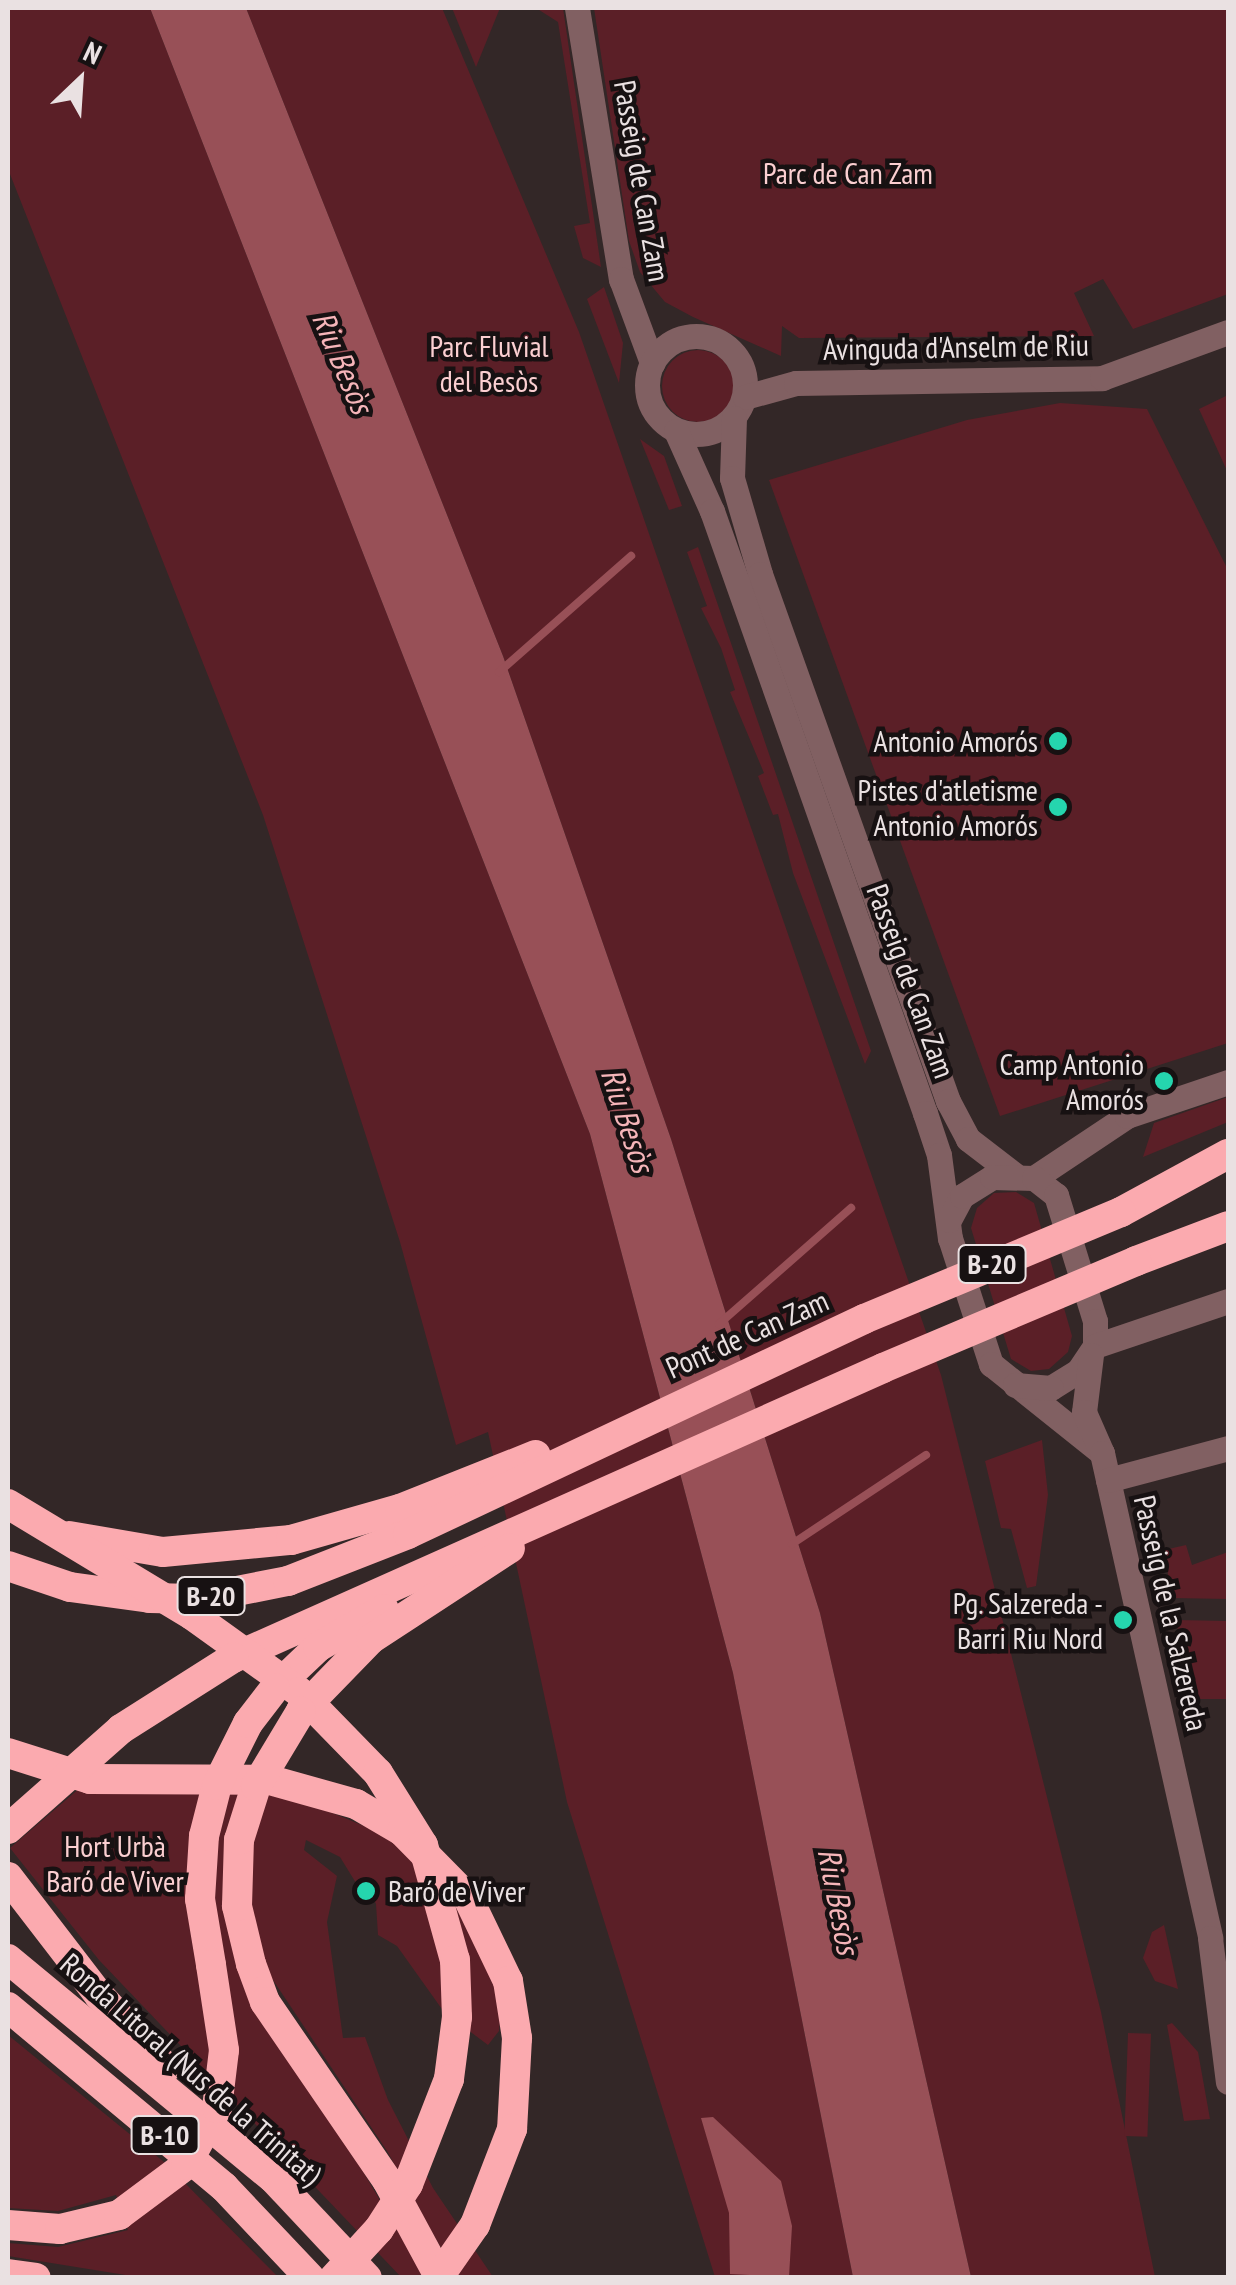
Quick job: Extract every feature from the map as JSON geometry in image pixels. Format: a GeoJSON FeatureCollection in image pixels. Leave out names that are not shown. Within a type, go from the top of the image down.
{"type":"FeatureCollection","features":[{"type":"Feature","properties":{"kind":"highway"},"geometry":{"type":"LineString","coordinates":[[1121,1212],[1228,1154]]}},
{"type":"Feature","properties":{"kind":"highway","name":"B-20"},"geometry":{"type":"LineString","coordinates":[[1121,1212],[1228,1170]]}},
{"type":"Feature","properties":{"kind":"highway","name":"Pont de Can Zam"},"geometry":{"type":"LineString","coordinates":[[404,1522],[1121,1212]]}},
{"type":"Feature","properties":{"kind":"highway","name":"B-20"},"geometry":{"type":"LineString","coordinates":[[8,1829],[121,1730],[233,1658],[425,1587],[540,1525],[815,1398],[1136,1261],[1228,1226]]}},
{"type":"Feature","properties":{"kind":"highway"},"geometry":{"type":"LineString","coordinates":[[1136,1261],[1228,1245]]}},
{"type":"Feature","properties":{"kind":"highway"},"geometry":{"type":"LineString","coordinates":[[8,1506],[72,1538],[163,1552],[290,1540],[404,1522]]}},
{"type":"Feature","properties":{"kind":"highway"},"geometry":{"type":"LineString","coordinates":[[8,1506],[192,1615],[298,1692],[368,1761],[423,1845],[455,1960],[449,2079],[408,2184],[366,2246],[334,2278]]}},
{"type":"Feature","properties":{"kind":"highway","name":"B-20"},"geometry":{"type":"LineString","coordinates":[[8,1566],[113,1595],[196,1599],[288,1581],[404,1522]]}},
{"type":"Feature","properties":{"kind":"highway"},"geometry":{"type":"LineString","coordinates":[[8,2225],[60,2229],[119,2214],[186,2165],[217,2108],[224,2050],[200,1898],[204,1836],[217,1785],[248,1723],[275,1688],[336,1634],[425,1587]]}},
{"type":"Feature","properties":{"kind":"highway"},"geometry":{"type":"LineString","coordinates":[[8,1753],[90,1778],[236,1778],[297,1785],[356,1804],[402,1831],[468,1898],[508,1981],[517,2038],[512,2129],[475,2225],[439,2278],[386,2180],[265,2002],[250,1964],[237,1906],[239,1840],[256,1786],[302,1711],[425,1587]]}},
{"type":"Feature","properties":{"kind":"highway"},"geometry":{"type":"LineString","coordinates":[[8,1877],[98,1995],[272,2178]]}},
{"type":"Feature","properties":{"kind":"highway","name":"Ronda Litoral (Nus de la Trinitat)"},"geometry":{"type":"LineString","coordinates":[[8,1959],[272,2178],[367,2278]]}},
{"type":"Feature","properties":{"kind":"highway","name":"B-10"},"geometry":{"type":"LineString","coordinates":[[8,2007],[224,2187],[310,2278]]}},
{"type":"Feature","properties":{"kind":"highway"},"geometry":{"type":"LineString","coordinates":[[8,2274],[36,2278]]}},
{"type":"Feature","properties":{"kind":"street","name":"Passeig de Can Zam"},"geometry":{"type":"LineString","coordinates":[[577,8],[621,279],[652,363]]}},
{"type":"Feature","properties":{"kind":"street","name":"Avinguda d'Anselm de Riu"},"geometry":{"type":"LineString","coordinates":[[741,396],[796,382],[1102,378],[1228,332]]}},
{"type":"Feature","properties":{"kind":"street"},"geometry":{"type":"LineString","coordinates":[[703,336],[728,347],[741,396],[710,433],[676,431],[649,402],[652,363],[676,340],[703,336]]}},
{"type":"Feature","properties":{"kind":"street","name":"Passeig de Can Zam"},"geometry":{"type":"LineString","coordinates":[[741,396],[732,478],[760,574],[948,1100],[968,1139],[1056,1195],[1095,1322],[1093,1350]]}},
{"type":"Feature","properties":{"kind":"street","name":"Passeig de Can Zam"},"geometry":{"type":"LineString","coordinates":[[676,431],[712,511],[925,1113],[949,1220],[990,1364],[1010,1383]]}},
{"type":"Feature","properties":{"kind":"street"},"geometry":{"type":"LineString","coordinates":[[949,1220],[970,1188],[1024,1176],[1127,1116],[1228,1082]]}},
{"type":"Feature","properties":{"kind":"street"},"geometry":{"type":"LineString","coordinates":[[1010,1383],[1051,1388],[1093,1350],[1228,1301]]}},
{"type":"Feature","properties":{"kind":"street","name":"Passeig de la Salzereda"},"geometry":{"type":"LineString","coordinates":[[1093,1350],[1082,1396],[1102,1453],[1219,1936],[1228,2082]]}},
{"type":"Feature","properties":{"kind":"street"},"geometry":{"type":"LineString","coordinates":[[1010,1383],[1102,1453]]}},
{"type":"Feature","properties":{"kind":"street"},"geometry":{"type":"LineString","coordinates":[[1108,1480],[1228,1448]]}},
{"type":"Feature","properties":{"kind":"green space"},"geometry":{"type":"Polygon","coordinates":[[[8,8],[150,8],[590,1134],[733,1673],[853,2277],[715,2277],[567,1802],[488,1432],[456,1445],[400,1242],[263,815],[8,169],[8,8]]]}},
{"type":"Feature","properties":{"kind":"green space","name":"Parc Fluvial del Besòs"},"geometry":{"type":"Polygon","coordinates":[[[246,8],[442,8],[579,332],[941,1375],[1101,2012],[1155,2277],[971,2277],[820,1613],[671,1139],[503,656],[246,8]]]}},
{"type":"Feature","properties":{"kind":"green space"},"geometry":{"type":"Polygon","coordinates":[[[452,8],[500,8],[476,67],[452,8]]]}},
{"type":"Feature","properties":{"kind":"green space"},"geometry":{"type":"Polygon","coordinates":[[[536,8],[563,8],[601,267],[583,258],[574,226],[590,223],[558,22],[536,8]]]}},
{"type":"Feature","properties":{"kind":"green space","name":"Parc de Can Zam"},"geometry":{"type":"Polygon","coordinates":[[[594,8],[1228,8],[1228,294],[1133,329],[1103,279],[1074,293],[1094,336],[799,338],[782,326],[781,356],[693,317],[665,302],[640,272],[629,241],[594,8]]]}},
{"type":"Feature","properties":{"kind":"green space"},"geometry":{"type":"Polygon","coordinates":[[[604,287],[623,343],[619,383],[587,299],[604,287]]]}},
{"type":"Feature","properties":{"kind":"green space"},"geometry":{"type":"Polygon","coordinates":[[[698,350],[723,361],[734,386],[723,411],[698,422],[673,411],[662,386],[673,361],[698,350]]]}},
{"type":"Feature","properties":{"kind":"green space"},"geometry":{"type":"Polygon","coordinates":[[[1228,395],[1228,473],[1199,409],[1228,395]]]}},
{"type":"Feature","properties":{"kind":"green space","name":"Pistes d'atletisme Antonio Amorós"},"geometry":{"type":"Polygon","coordinates":[[[1060,403],[1147,409],[1228,570],[1228,1043],[1000,1116],[769,480],[967,420],[1060,403]]]}},
{"type":"Feature","properties":{"kind":"green space"},"geometry":{"type":"Polygon","coordinates":[[[640,439],[664,456],[682,506],[669,510],[640,439]]]}},
{"type":"Feature","properties":{"kind":"green space"},"geometry":{"type":"Polygon","coordinates":[[[698,547],[871,1051],[865,1064],[793,873],[778,814],[773,815],[758,776],[764,773],[730,692],[735,690],[721,648],[701,608],[707,606],[687,552],[698,547]]]}},
{"type":"Feature","properties":{"kind":"green space"},"geometry":{"type":"Polygon","coordinates":[[[1228,1097],[1228,1122],[1143,1157],[1154,1123],[1228,1097]]]}},
{"type":"Feature","properties":{"kind":"green space"},"geometry":{"type":"Polygon","coordinates":[[[1016,1192],[1034,1203],[1072,1336],[1068,1352],[1049,1369],[1031,1371],[1011,1359],[971,1228],[977,1208],[994,1193],[1016,1192]]]}},
{"type":"Feature","properties":{"kind":"green space"},"geometry":{"type":"Polygon","coordinates":[[[1042,1440],[1048,1495],[1036,1586],[1027,1588],[1011,1529],[1001,1528],[985,1461],[1042,1440]]]}},
{"type":"Feature","properties":{"kind":"green space"},"geometry":{"type":"Polygon","coordinates":[[[1186,1545],[1192,1565],[1228,1552],[1228,1599],[1172,1598],[1164,1550],[1186,1545]]]}},
{"type":"Feature","properties":{"kind":"green space"},"geometry":{"type":"Polygon","coordinates":[[[1176,1620],[1228,1621],[1228,1699],[1191,1699],[1176,1620]]]}},
{"type":"Feature","properties":{"kind":"green space","name":"Hort Urbà Baró de Viver"},"geometry":{"type":"Polygon","coordinates":[[[81,1787],[284,1793],[386,1835],[444,1883],[502,1999],[499,2031],[488,2045],[444,2012],[397,1946],[378,1935],[376,1904],[365,1880],[356,1883],[340,1857],[306,1840],[304,1850],[337,1876],[327,1922],[343,2038],[365,2037],[388,2100],[433,2188],[493,2277],[457,2277],[387,2151],[271,1977],[236,1955],[425,2277],[401,2277],[99,1960],[10,1848],[81,1787]]]}},
{"type":"Feature","properties":{"kind":"green space"},"geometry":{"type":"Polygon","coordinates":[[[1164,1925],[1178,1989],[1155,1981],[1143,1958],[1152,1932],[1164,1925]]]}},
{"type":"Feature","properties":{"kind":"green space"},"geometry":{"type":"Polygon","coordinates":[[[1172,2023],[1198,2052],[1210,2119],[1184,2121],[1167,2025],[1172,2023]]]}},
{"type":"Feature","properties":{"kind":"green space"},"geometry":{"type":"Polygon","coordinates":[[[1128,2033],[1151,2034],[1147,2137],[1124,2136],[1128,2033]]]}},
{"type":"Feature","properties":{"kind":"green space"},"geometry":{"type":"Polygon","coordinates":[[[8,2035],[164,2162],[278,2277],[138,2277],[8,2256],[8,2243],[58,2247],[128,2230],[116,2195],[58,2211],[8,2208],[8,2035]]]}},
{"type":"Feature","properties":{"kind":"water","name":"Riu Besòs"},"geometry":{"type":"Polygon","coordinates":[[[150,8],[246,8],[503,656],[671,1139],[820,1613],[971,2277],[853,2277],[733,1673],[590,1134],[150,8]]]}},
{"type":"Feature","properties":{"kind":"water"},"geometry":{"type":"Polygon","coordinates":[[[713,2117],[781,2181],[792,2226],[789,2277],[730,2274],[729,2213],[701,2118],[713,2117]]]}},
{"type":"Feature","properties":{"kind":"waterway"},"geometry":{"type":"LineString","coordinates":[[499,672],[631,556]]}},
{"type":"Feature","properties":{"kind":"waterway"},"geometry":{"type":"LineString","coordinates":[[719,1324],[851,1208]]}},
{"type":"Feature","properties":{"kind":"waterway"},"geometry":{"type":"LineString","coordinates":[[792,1544],[926,1455]]}},
{"type":"Feature","properties":{"kind":"place","name":"Antonio Amorós"},"geometry":{"type":"Point","coordinates":[1058,741]}},
{"type":"Feature","properties":{"kind":"place","name":"Pistes d'atletisme Antonio Amorós"},"geometry":{"type":"Point","coordinates":[1058,807]}},
{"type":"Feature","properties":{"kind":"place","name":"Camp Antonio Amorós"},"geometry":{"type":"Point","coordinates":[1164,1081]}},
{"type":"Feature","properties":{"kind":"place","name":"Pg. Salzereda - Barri Riu Nord"},"geometry":{"type":"Point","coordinates":[1123,1620]}},
{"type":"Feature","properties":{"kind":"place","name":"Baró de Viver"},"geometry":{"type":"Point","coordinates":[366,1891]}}]}
